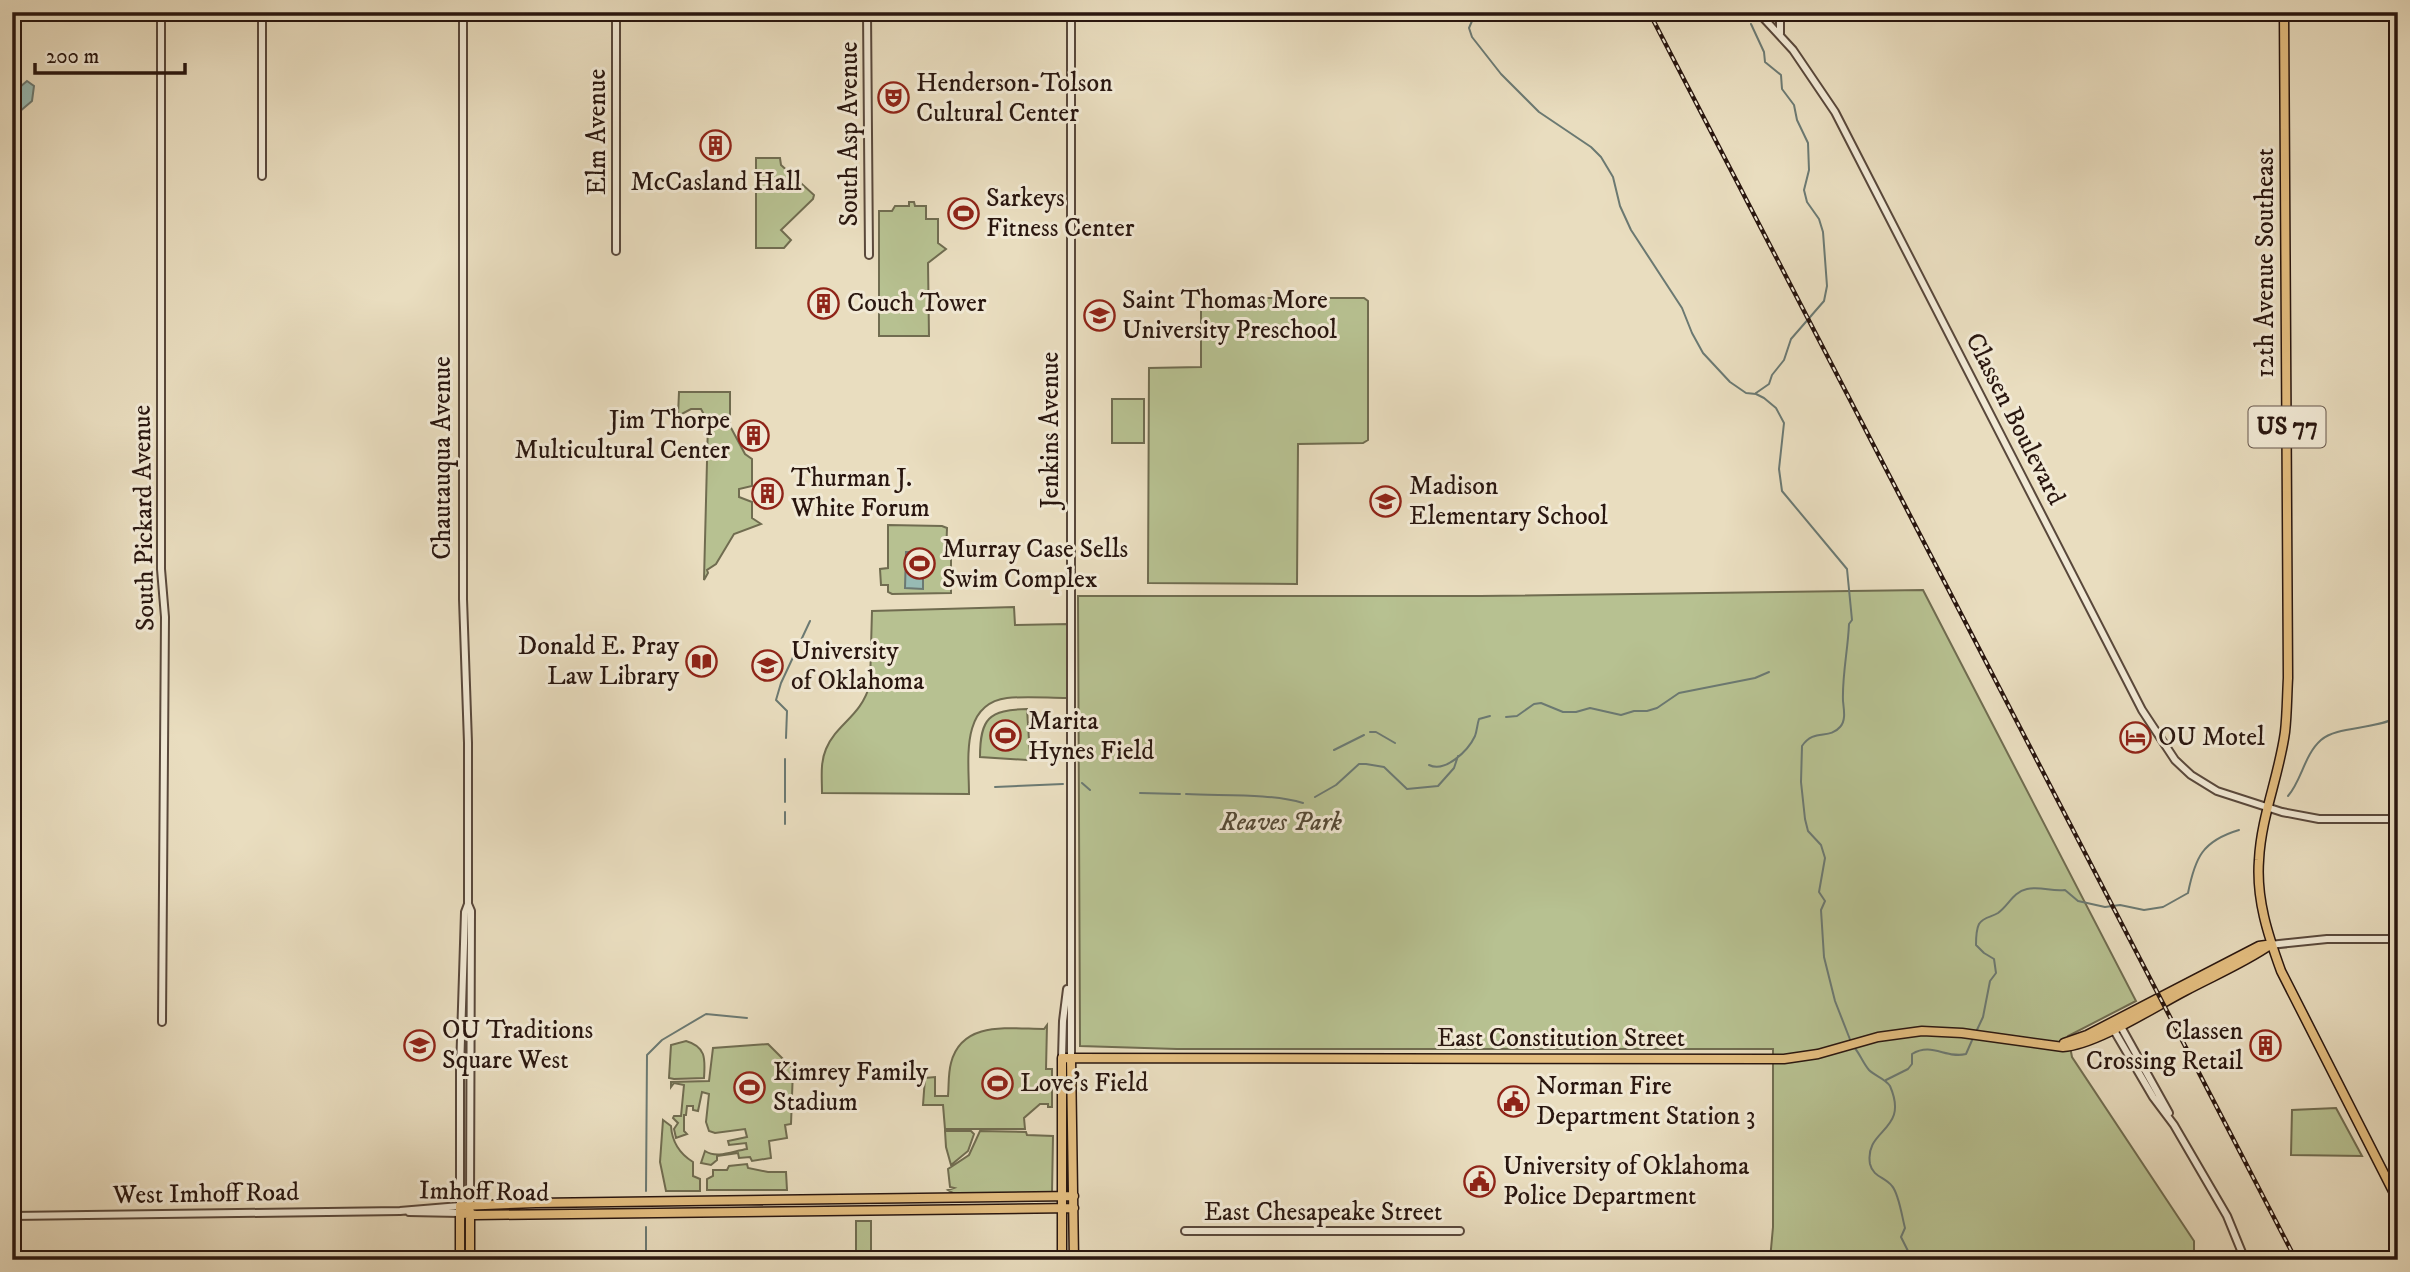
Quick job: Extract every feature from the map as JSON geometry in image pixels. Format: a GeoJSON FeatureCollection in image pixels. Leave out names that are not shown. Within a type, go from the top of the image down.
{"type":"FeatureCollection","features":[{"type":"Feature","properties":{"kind":"main road","name":"12th Avenue Southeast"},"geometry":{"type":"LineString","coordinates":[[2268,806],[2285,734],[2288,678],[2284,12]]}},
{"type":"Feature","properties":{"kind":"main road","name":"US 77"},"geometry":{"type":"LineString","coordinates":[[2268,806],[2259,861],[2262,912],[2270,944],[2298,1008],[2398,1201]]}},
{"type":"Feature","properties":{"kind":"main road","name":"East Constitution Street"},"geometry":{"type":"LineString","coordinates":[[1067,1058],[1784,1059],[1805,1057],[1869,1039],[1922,1031],[1971,1034],[2063,1047],[2081,1044],[2259,946],[2270,944]]}},
{"type":"Feature","properties":{"kind":"main road","name":"Jenkins Avenue"},"geometry":{"type":"LineString","coordinates":[[1067,1058],[1074,1196],[1074,1260]]}},
{"type":"Feature","properties":{"kind":"main road","name":"Jenkins Avenue"},"geometry":{"type":"LineString","coordinates":[[1062,1260],[1067,1058]]}},
{"type":"Feature","properties":{"kind":"main road","name":"Imhoff Road"},"geometry":{"type":"LineString","coordinates":[[470,1210],[1074,1196]]}},
{"type":"Feature","properties":{"kind":"main road","name":"Imhoff Road"},"geometry":{"type":"LineString","coordinates":[[460,1210],[1074,1208]]}},
{"type":"Feature","properties":{"kind":"main road","name":"Chautauqua Avenue"},"geometry":{"type":"LineString","coordinates":[[460,1210],[460,1260]]}},
{"type":"Feature","properties":{"kind":"main road","name":"Chautauqua Avenue"},"geometry":{"type":"LineString","coordinates":[[470,1210],[470,1260]]}},
{"type":"Feature","properties":{"kind":"street","name":"South Pickard Avenue"},"geometry":{"type":"LineString","coordinates":[[161,12],[160,569],[165,617],[162,1023]]}},
{"type":"Feature","properties":{"kind":"street"},"geometry":{"type":"LineString","coordinates":[[262,12],[262,176]]}},
{"type":"Feature","properties":{"kind":"street","name":"Chautauqua Avenue"},"geometry":{"type":"LineString","coordinates":[[460,1210],[460,1060],[465,912],[468,904],[468,743],[463,565],[463,12]]}},
{"type":"Feature","properties":{"kind":"street","name":"Elm Avenue"},"geometry":{"type":"LineString","coordinates":[[616,12],[616,251]]}},
{"type":"Feature","properties":{"kind":"street","name":"South Asp Avenue"},"geometry":{"type":"LineString","coordinates":[[867,12],[869,255]]}},
{"type":"Feature","properties":{"kind":"street","name":"Jenkins Avenue"},"geometry":{"type":"LineString","coordinates":[[1067,1058],[1063,1021],[1069,973],[1071,12]]}},
{"type":"Feature","properties":{"kind":"street","name":"Classen Boulevard"},"geometry":{"type":"LineString","coordinates":[[1758,12],[1811,76],[1840,121],[2142,710],[2175,760],[2201,782],[2226,795],[2319,819],[2398,819]]}},
{"type":"Feature","properties":{"kind":"street"},"geometry":{"type":"LineString","coordinates":[[1780,36],[1780,19],[1790,12]]}},
{"type":"Feature","properties":{"kind":"street","name":"Chautauqua Avenue"},"geometry":{"type":"LineString","coordinates":[[468,904],[471,911],[470,1210]]}},
{"type":"Feature","properties":{"kind":"street"},"geometry":{"type":"LineString","coordinates":[[2270,944],[2398,939]]}},
{"type":"Feature","properties":{"kind":"street"},"geometry":{"type":"LineString","coordinates":[[2115,1024],[2227,1216],[2245,1260]]}},
{"type":"Feature","properties":{"kind":"street","name":"Imhoff Road"},"geometry":{"type":"LineString","coordinates":[[400,1211],[460,1210]]}},
{"type":"Feature","properties":{"kind":"street","name":"West Imhoff Road"},"geometry":{"type":"LineString","coordinates":[[12,1216],[400,1211]]}},
{"type":"Feature","properties":{"kind":"street","name":"East Chesapeake Street"},"geometry":{"type":"LineString","coordinates":[[1185,1231],[1460,1231]]}},
{"type":"Feature","properties":{"kind":"green space"},"geometry":{"type":"Polygon","coordinates":[[[756,158],[780,158],[781,165],[814,195],[781,230],[791,240],[784,248],[756,248],[756,158]]]}},
{"type":"Feature","properties":{"kind":"green space"},"geometry":{"type":"Polygon","coordinates":[[[909,202],[914,202],[915,206],[926,206],[926,219],[938,219],[938,243],[946,249],[928,263],[929,336],[879,336],[879,211],[892,211],[895,206],[909,206],[909,202]]]}},
{"type":"Feature","properties":{"kind":"green space"},"geometry":{"type":"Polygon","coordinates":[[[1201,298],[1364,298],[1368,301],[1368,440],[1363,443],[1298,444],[1297,584],[1148,583],[1149,368],[1201,367],[1201,298]]]}},
{"type":"Feature","properties":{"kind":"green space"},"geometry":{"type":"Polygon","coordinates":[[[679,392],[730,392],[730,426],[745,454],[752,459],[752,486],[739,489],[739,497],[752,502],[752,518],[761,524],[734,534],[716,564],[707,570],[704,580],[708,422],[701,409],[691,409],[678,416],[679,392]]]}},
{"type":"Feature","properties":{"kind":"green space"},"geometry":{"type":"Polygon","coordinates":[[[1112,399],[1144,399],[1144,443],[1112,443],[1112,399]]]}},
{"type":"Feature","properties":{"kind":"green space","name":"Murray Case Sells Swim Complex"},"geometry":{"type":"Polygon","coordinates":[[[888,525],[947,528],[946,556],[951,559],[951,593],[892,594],[888,592],[888,585],[881,585],[880,569],[888,568],[888,525]]]}},
{"type":"Feature","properties":{"kind":"green space","name":"Reaves Park"},"geometry":{"type":"Polygon","coordinates":[[[1923,590],[2136,1001],[2068,1036],[2072,1057],[2194,1241],[2194,1260],[1770,1260],[1773,1227],[1773,1049],[1177,1049],[1080,1046],[1078,596],[1480,596],[1923,590]]]}},
{"type":"Feature","properties":{"kind":"green space"},"geometry":{"type":"Polygon","coordinates":[[[1014,607],[1015,625],[1068,624],[1067,698],[1007,698],[992,702],[981,711],[970,736],[969,794],[822,793],[822,765],[826,749],[861,704],[870,684],[872,611],[1014,607]]]}},
{"type":"Feature","properties":{"kind":"green space","name":"Marita Hynes Field"},"geometry":{"type":"Polygon","coordinates":[[[1027,709],[1030,756],[1027,760],[980,757],[982,733],[989,719],[1004,711],[1027,709]]]}},
{"type":"Feature","properties":{"kind":"green space","name":"Love's Field"},"geometry":{"type":"Polygon","coordinates":[[[1047,1025],[1046,1069],[1052,1069],[1052,1107],[1040,1104],[1024,1118],[1025,1129],[945,1129],[943,1105],[923,1105],[925,1078],[935,1077],[935,1096],[948,1096],[951,1063],[957,1049],[965,1040],[976,1033],[989,1030],[1044,1029],[1047,1025]]]}},
{"type":"Feature","properties":{"kind":"green space"},"geometry":{"type":"Polygon","coordinates":[[[686,1041],[698,1047],[703,1055],[704,1078],[669,1078],[671,1045],[686,1041]]]}},
{"type":"Feature","properties":{"kind":"green space","name":"Kimrey Family Stadium"},"geometry":{"type":"Polygon","coordinates":[[[768,1044],[793,1069],[791,1124],[785,1125],[787,1138],[769,1141],[771,1158],[752,1161],[750,1157],[739,1158],[738,1153],[717,1156],[717,1160],[711,1165],[701,1163],[705,1151],[720,1154],[747,1149],[746,1143],[729,1145],[728,1141],[747,1137],[745,1129],[715,1133],[709,1131],[706,1122],[709,1094],[702,1092],[698,1111],[693,1110],[693,1106],[687,1106],[684,1131],[687,1134],[676,1138],[674,1129],[678,1123],[673,1118],[681,1116],[684,1085],[674,1083],[671,1087],[671,1082],[709,1081],[713,1048],[768,1044]]]}},
{"type":"Feature","properties":{"kind":"green space"},"geometry":{"type":"Polygon","coordinates":[[[2336,1108],[2362,1156],[2291,1155],[2292,1110],[2336,1108]]]}},
{"type":"Feature","properties":{"kind":"green space"},"geometry":{"type":"Polygon","coordinates":[[[663,1120],[671,1126],[678,1147],[693,1162],[693,1176],[700,1179],[700,1191],[666,1191],[660,1162],[663,1120]]]}},
{"type":"Feature","properties":{"kind":"green space"},"geometry":{"type":"Polygon","coordinates":[[[945,1131],[971,1131],[974,1134],[968,1151],[951,1165],[946,1147],[945,1131]]]}},
{"type":"Feature","properties":{"kind":"green space"},"geometry":{"type":"Polygon","coordinates":[[[980,1131],[1026,1132],[1027,1135],[1053,1136],[1052,1193],[955,1194],[948,1190],[954,1188],[950,1187],[948,1169],[969,1155],[980,1131]]]}},
{"type":"Feature","properties":{"kind":"green space"},"geometry":{"type":"Polygon","coordinates":[[[747,1164],[748,1168],[786,1172],[787,1190],[707,1190],[707,1179],[713,1176],[713,1170],[727,1170],[729,1166],[747,1164]]]}},
{"type":"Feature","properties":{"kind":"green space"},"geometry":{"type":"Polygon","coordinates":[[[856,1221],[871,1221],[871,1256],[859,1257],[859,1251],[856,1251],[856,1221]]]}},
{"type":"Feature","properties":{"kind":"water"},"geometry":{"type":"Polygon","coordinates":[[[27,81],[34,86],[32,101],[12,118],[13,93],[27,81]]]}},
{"type":"Feature","properties":{"kind":"water"},"geometry":{"type":"Polygon","coordinates":[[[906,552],[923,552],[923,589],[905,588],[906,552]]]}},
{"type":"Feature","properties":{"kind":"waterway"},"geometry":{"type":"LineString","coordinates":[[1472,21],[1469,28],[1472,37],[1501,74],[1539,112],[1591,147],[1601,157],[1613,177],[1620,206],[1631,230],[1682,308],[1703,353],[1730,382],[1746,393],[1764,398],[1776,408],[1784,423],[1779,469],[1782,491],[1847,569],[1852,620],[1849,624],[1843,682],[1844,719],[1836,731],[1811,737],[1802,746],[1801,782],[1808,831],[1821,845],[1825,858],[1819,892],[1825,901],[1821,910],[1824,957],[1835,1001],[1851,1042]]}},
{"type":"Feature","properties":{"kind":"waterway"},"geometry":{"type":"LineString","coordinates":[[1751,24],[1764,52],[1765,62],[1781,75],[1782,89],[1794,105],[1797,120],[1808,143],[1809,170],[1804,190],[1807,202],[1819,219],[1823,232],[1827,286],[1824,301],[1791,339],[1784,360],[1772,375],[1769,384],[1756,393]]}},
{"type":"Feature","properties":{"kind":"waterway"},"geometry":{"type":"LineString","coordinates":[[786,738],[787,711],[776,700],[781,683],[810,621]]}},
{"type":"Feature","properties":{"kind":"waterway"},"geometry":{"type":"LineString","coordinates":[[1506,717],[1517,716],[1534,704],[1541,703],[1563,712],[1590,708],[1621,715],[1647,711],[1657,708],[1679,693],[1755,678],[1769,672]]}},
{"type":"Feature","properties":{"kind":"waterway"},"geometry":{"type":"LineString","coordinates":[[1429,765],[1442,766],[1462,754],[1476,734],[1479,719],[1490,716]]}},
{"type":"Feature","properties":{"kind":"waterway"},"geometry":{"type":"LineString","coordinates":[[2288,796],[2315,746],[2321,740],[2336,732],[2378,724],[2398,717]]}},
{"type":"Feature","properties":{"kind":"waterway"},"geometry":{"type":"LineString","coordinates":[[1370,732],[1376,732],[1395,743]]}},
{"type":"Feature","properties":{"kind":"waterway"},"geometry":{"type":"LineString","coordinates":[[1334,750],[1364,735]]}},
{"type":"Feature","properties":{"kind":"waterway"},"geometry":{"type":"LineString","coordinates":[[1315,797],[1336,785],[1359,764],[1384,767],[1407,789],[1438,786],[1454,768],[1458,756]]}},
{"type":"Feature","properties":{"kind":"waterway"},"geometry":{"type":"LineString","coordinates":[[785,759],[785,802]]}},
{"type":"Feature","properties":{"kind":"waterway"},"geometry":{"type":"LineString","coordinates":[[1082,783],[1090,790]]}},
{"type":"Feature","properties":{"kind":"waterway"},"geometry":{"type":"LineString","coordinates":[[995,787],[1063,784]]}},
{"type":"Feature","properties":{"kind":"waterway"},"geometry":{"type":"LineString","coordinates":[[1140,793],[1180,794]]}},
{"type":"Feature","properties":{"kind":"waterway"},"geometry":{"type":"LineString","coordinates":[[1186,794],[1261,796],[1303,803]]}},
{"type":"Feature","properties":{"kind":"waterway"},"geometry":{"type":"LineString","coordinates":[[785,812],[785,824]]}},
{"type":"Feature","properties":{"kind":"waterway"},"geometry":{"type":"LineString","coordinates":[[1976,1032],[1983,1017],[1990,981],[1996,973],[1994,959],[1976,945],[1977,929],[1983,920],[1998,913],[2018,893],[2032,888],[2065,890],[2078,901],[2105,907],[2120,905],[2144,910],[2163,907],[2188,893],[2202,852],[2226,834],[2239,830]]}},
{"type":"Feature","properties":{"kind":"waterway"},"geometry":{"type":"LineString","coordinates":[[646,1191],[647,1055],[662,1040],[706,1014],[747,1018]]}},
{"type":"Feature","properties":{"kind":"waterway"},"geometry":{"type":"LineString","coordinates":[[1886,1080],[1908,1069],[1912,1064],[1912,1054],[1926,1050],[1966,1054],[1973,1038]]}},
{"type":"Feature","properties":{"kind":"waterway"},"geometry":{"type":"LineString","coordinates":[[1854,1047],[1869,1070],[1890,1086],[1895,1101],[1891,1121],[1873,1143],[1870,1164],[1874,1172],[1889,1183],[1897,1194],[1905,1228],[1901,1237],[1908,1251],[1906,1260]]}},
{"type":"Feature","properties":{"kind":"waterway"},"geometry":{"type":"LineString","coordinates":[[646,1227],[646,1260]]}},
{"type":"Feature","properties":{"kind":"waterway"},"geometry":{"type":"LineString","coordinates":[[1840,1258],[1850,1260]]}},
{"type":"Feature","properties":{"kind":"railway"},"geometry":{"type":"LineString","coordinates":[[1649,12],[2296,1260]]}},
{"type":"Feature","properties":{"kind":"place","name":"Henderson-Tolson Cultural Center"},"geometry":{"type":"Point","coordinates":[893,98]}},
{"type":"Feature","properties":{"kind":"place","name":"McCasland Hall"},"geometry":{"type":"Point","coordinates":[716,146]}},
{"type":"Feature","properties":{"kind":"place","name":"Sarkeys Fitness Center"},"geometry":{"type":"Point","coordinates":[963,213]}},
{"type":"Feature","properties":{"kind":"place","name":"Couch Tower"},"geometry":{"type":"Point","coordinates":[824,303]}},
{"type":"Feature","properties":{"kind":"place","name":"Saint Thomas More University Preschool"},"geometry":{"type":"Point","coordinates":[1099,315]}},
{"type":"Feature","properties":{"kind":"place","name":"Jim Thorpe Multicultural Center"},"geometry":{"type":"Point","coordinates":[753,435]}},
{"type":"Feature","properties":{"kind":"place","name":"Thurman J. White Forum"},"geometry":{"type":"Point","coordinates":[768,493]}},
{"type":"Feature","properties":{"kind":"place","name":"Madison Elementary School"},"geometry":{"type":"Point","coordinates":[1386,501]}},
{"type":"Feature","properties":{"kind":"place","name":"Murray Case Sells Swim Complex"},"geometry":{"type":"Point","coordinates":[919,564]}},
{"type":"Feature","properties":{"kind":"place","name":"Donald E. Pray Law Library"},"geometry":{"type":"Point","coordinates":[702,661]}},
{"type":"Feature","properties":{"kind":"place","name":"University of Oklahoma"},"geometry":{"type":"Point","coordinates":[768,666]}},
{"type":"Feature","properties":{"kind":"place","name":"Marita Hynes Field"},"geometry":{"type":"Point","coordinates":[1005,736]}},
{"type":"Feature","properties":{"kind":"place","name":"OU Motel"},"geometry":{"type":"Point","coordinates":[2135,737]}},
{"type":"Feature","properties":{"kind":"place","name":"OU Traditions Square West"},"geometry":{"type":"Point","coordinates":[419,1045]}},
{"type":"Feature","properties":{"kind":"place","name":"Classen Crossing Retail"},"geometry":{"type":"Point","coordinates":[2266,1046]}},
{"type":"Feature","properties":{"kind":"place","name":"Love's Field"},"geometry":{"type":"Point","coordinates":[997,1083]}},
{"type":"Feature","properties":{"kind":"place","name":"Kimrey Family Stadium"},"geometry":{"type":"Point","coordinates":[750,1087]}},
{"type":"Feature","properties":{"kind":"place","name":"Norman Fire Department Station 3"},"geometry":{"type":"Point","coordinates":[1513,1101]}},
{"type":"Feature","properties":{"kind":"place","name":"University of Oklahoma Police Department"},"geometry":{"type":"Point","coordinates":[1480,1181]}}]}
